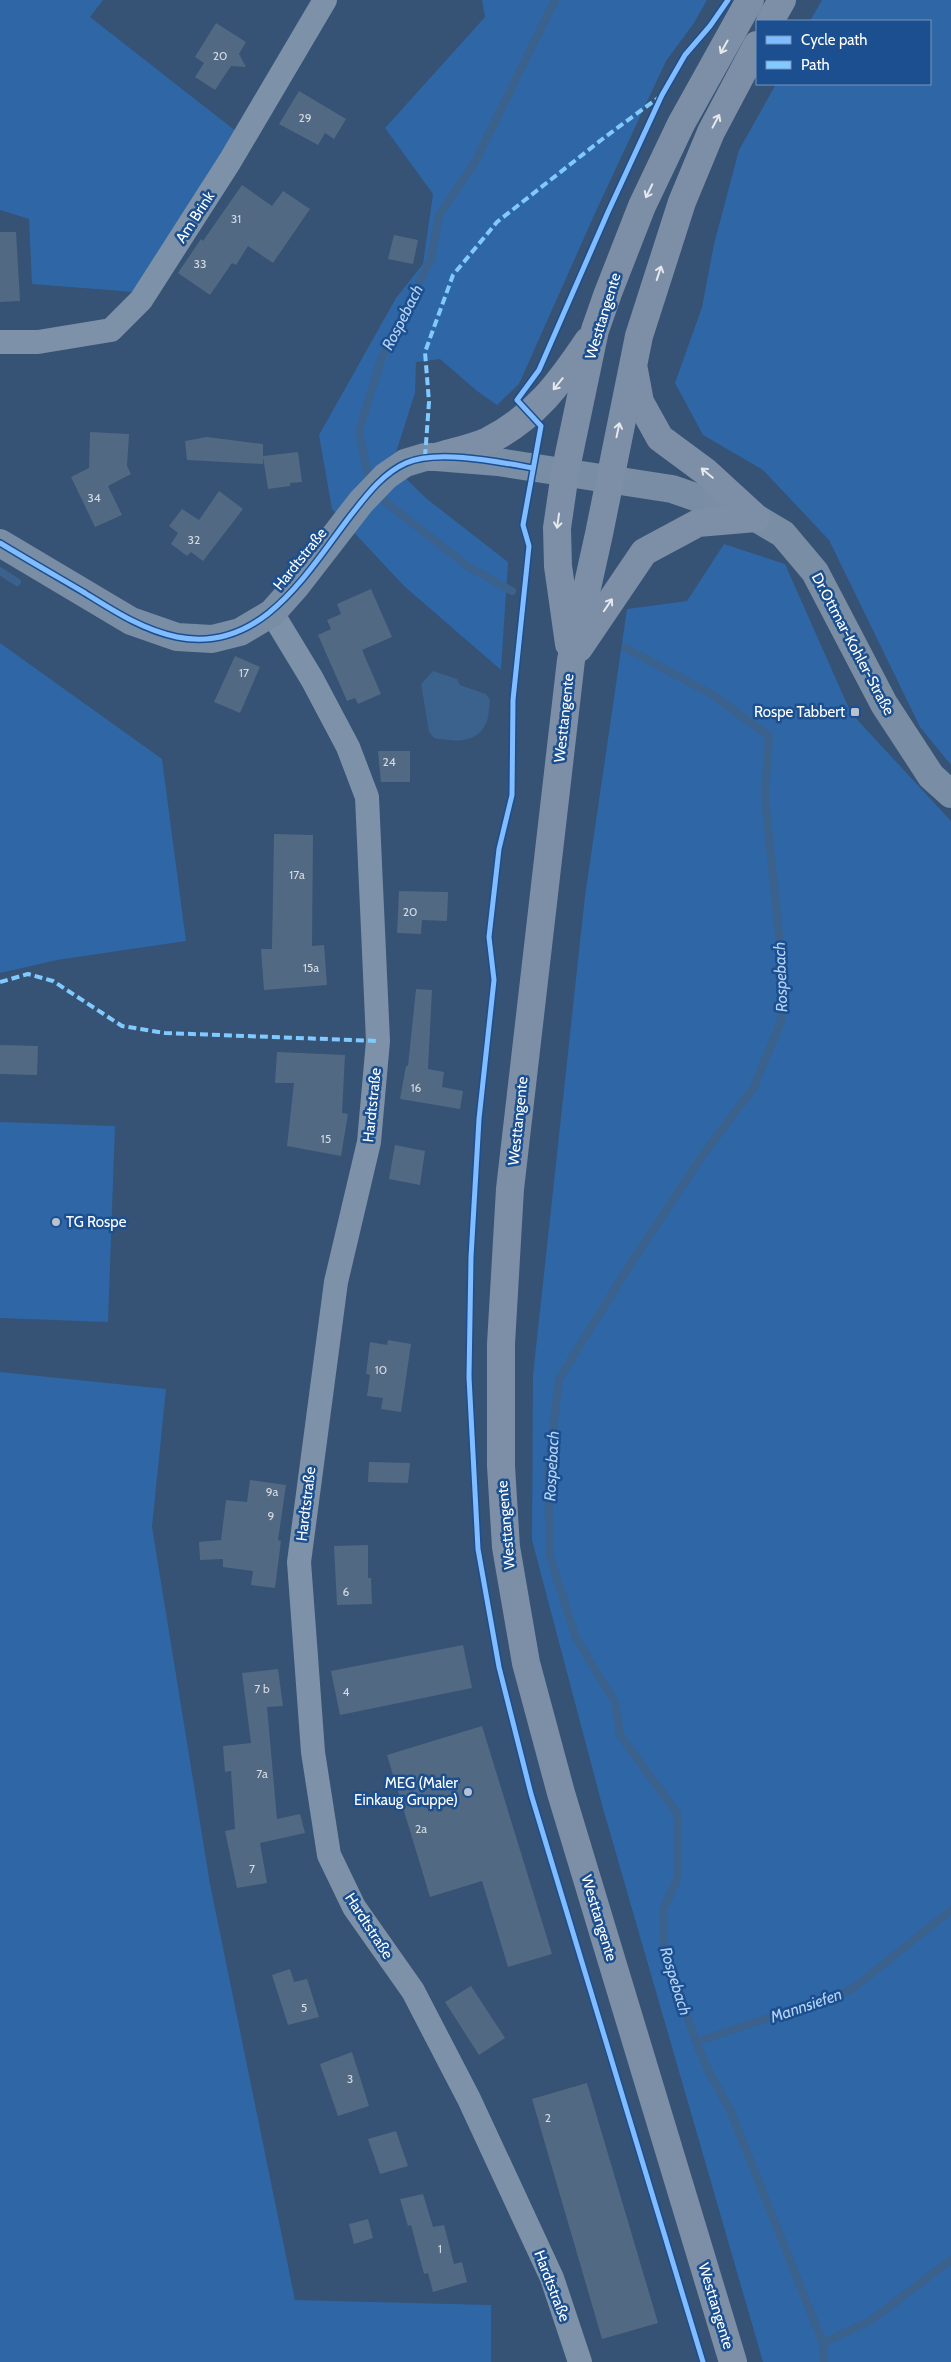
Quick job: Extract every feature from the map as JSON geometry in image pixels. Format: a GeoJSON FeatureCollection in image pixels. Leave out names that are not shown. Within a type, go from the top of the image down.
{"type":"FeatureCollection","features":[{"type":"Feature","properties":{"kind":"main road","name":"Westtangente"},"geometry":{"type":"LineString","coordinates":[[571,660],[558,566],[557,538],[565,473],[596,330],[608,293],[642,206],[681,124],[750,0]]}},
{"type":"Feature","properties":{"kind":"main road"},"geometry":{"type":"LineString","coordinates":[[771,20],[782,0]]}},
{"type":"Feature","properties":{"kind":"main road","name":"Westtangente"},"geometry":{"type":"LineString","coordinates":[[733,2362],[561,1793],[526,1663],[506,1547],[501,1466],[501,1344],[510,1189],[571,660],[599,534],[638,336],[686,193],[711,132],[756,48]]}},
{"type":"Feature","properties":{"kind":"main road"},"geometry":{"type":"LineString","coordinates":[[436,457],[487,441],[529,415],[559,384],[596,330]]}},
{"type":"Feature","properties":{"kind":"main road"},"geometry":{"type":"LineString","coordinates":[[632,362],[640,402],[660,438],[706,472],[756,518]]}},
{"type":"Feature","properties":{"kind":"main road"},"geometry":{"type":"LineString","coordinates":[[571,660],[644,552],[698,523],[756,518]]}},
{"type":"Feature","properties":{"kind":"street","name":"Am Brink"},"geometry":{"type":"LineString","coordinates":[[0,342],[38,342],[111,330],[142,300],[230,161],[324,0]]}},
{"type":"Feature","properties":{"kind":"street","name":"Hardtstraße"},"geometry":{"type":"LineString","coordinates":[[0,543],[131,621],[177,637],[212,638],[240,632],[272,613],[296,586],[361,502],[386,476],[405,463],[425,457],[436,457],[498,462],[565,473]]}},
{"type":"Feature","properties":{"kind":"street","name":"Dr.Ottmar-Kohler-Straße"},"geometry":{"type":"LineString","coordinates":[[565,473],[609,478],[672,489],[756,518],[783,534],[815,572],[884,704],[931,776],[951,794]]}},
{"type":"Feature","properties":{"kind":"street","name":"Hardtstraße"},"geometry":{"type":"LineString","coordinates":[[272,613],[348,747],[367,797],[378,1041],[369,1142],[336,1282],[299,1562],[314,1752],[329,1855],[354,1907],[413,1991],[469,2099],[552,2278],[580,2362]]}},
{"type":"Feature","properties":{"kind":"shaded area"},"geometry":{"type":"Polygon","coordinates":[[[0,0],[103,0],[90,17],[237,132],[134,292],[32,284],[29,219],[0,210],[0,0]]]}},
{"type":"Feature","properties":{"kind":"shaded area"},"geometry":{"type":"Polygon","coordinates":[[[482,0],[707,0],[694,23],[666,61],[596,211],[519,384],[497,405],[477,391],[440,359],[416,362],[415,393],[392,465],[427,499],[508,562],[501,670],[404,586],[332,509],[319,435],[396,298],[423,264],[433,194],[385,128],[485,17],[482,0]]]}},
{"type":"Feature","properties":{"kind":"shaded area"},"geometry":{"type":"Polygon","coordinates":[[[822,0],[951,0],[951,765],[920,727],[829,540],[763,470],[703,435],[675,383],[702,307],[714,244],[739,150],[775,85],[931,85],[931,20],[811,20],[822,0]]]}},
{"type":"Feature","properties":{"kind":"shaded area"},"geometry":{"type":"Polygon","coordinates":[[[724,544],[785,564],[851,713],[951,821],[951,2362],[763,2362],[602,1805],[532,1540],[533,1375],[585,896],[627,609],[687,601],[724,544]]]}},
{"type":"Feature","properties":{"kind":"shaded area"},"geometry":{"type":"Polygon","coordinates":[[[0,643],[162,759],[186,941],[57,960],[0,973],[0,643]]]}},
{"type":"Feature","properties":{"kind":"shaded area"},"geometry":{"type":"Polygon","coordinates":[[[433,671],[457,679],[460,685],[486,694],[490,700],[486,724],[474,737],[461,740],[447,740],[434,738],[429,732],[421,684],[433,671]]]}},
{"type":"Feature","properties":{"kind":"shaded area","name":"TG Rospe"},"geometry":{"type":"Polygon","coordinates":[[[0,1122],[115,1126],[108,1322],[0,1318],[0,1122]]]}},
{"type":"Feature","properties":{"kind":"shaded area"},"geometry":{"type":"Polygon","coordinates":[[[0,1372],[166,1389],[152,1527],[210,1884],[295,2300],[491,2305],[491,2362],[0,2362],[0,1372]]]}},
{"type":"Feature","properties":{"kind":"building"},"geometry":{"type":"Polygon","coordinates":[[[216,23],[246,42],[239,54],[246,67],[231,66],[215,90],[195,77],[204,63],[195,57],[216,23]]]}},
{"type":"Feature","properties":{"kind":"building"},"geometry":{"type":"Polygon","coordinates":[[[299,91],[346,119],[334,139],[325,133],[318,145],[279,124],[299,91]]]}},
{"type":"Feature","properties":{"kind":"building"},"geometry":{"type":"Polygon","coordinates":[[[242,185],[272,206],[283,191],[310,209],[273,263],[248,246],[236,265],[232,263],[210,295],[178,273],[242,185]]]}},
{"type":"Feature","properties":{"kind":"building"},"geometry":{"type":"Polygon","coordinates":[[[0,232],[16,232],[20,301],[0,302],[0,232]]]}},
{"type":"Feature","properties":{"kind":"building"},"geometry":{"type":"Polygon","coordinates":[[[394,235],[418,240],[413,264],[388,259],[394,235]]]}},
{"type":"Feature","properties":{"kind":"building"},"geometry":{"type":"Polygon","coordinates":[[[90,432],[129,434],[127,466],[131,474],[108,486],[122,515],[95,527],[71,477],[89,468],[90,432]]]}},
{"type":"Feature","properties":{"kind":"building"},"geometry":{"type":"Polygon","coordinates":[[[207,437],[263,444],[263,456],[298,452],[302,482],[268,489],[263,457],[263,464],[187,460],[185,441],[207,437]]]}},
{"type":"Feature","properties":{"kind":"building"},"geometry":{"type":"Polygon","coordinates":[[[219,491],[243,509],[203,561],[191,552],[187,556],[171,544],[178,533],[169,526],[182,509],[199,520],[219,491]]]}},
{"type":"Feature","properties":{"kind":"building"},"geometry":{"type":"Polygon","coordinates":[[[371,589],[392,637],[362,650],[381,694],[358,704],[355,698],[347,701],[318,635],[331,629],[327,620],[341,614],[337,604],[371,589]]]}},
{"type":"Feature","properties":{"kind":"building"},"geometry":{"type":"Polygon","coordinates":[[[235,656],[260,667],[240,713],[214,702],[235,656]]]}},
{"type":"Feature","properties":{"kind":"building"},"geometry":{"type":"Polygon","coordinates":[[[378,751],[410,751],[410,782],[381,782],[378,751]]]}},
{"type":"Feature","properties":{"kind":"building"},"geometry":{"type":"Polygon","coordinates":[[[274,834],[313,835],[312,946],[324,945],[327,985],[264,990],[261,949],[272,949],[274,834]]]}},
{"type":"Feature","properties":{"kind":"building"},"geometry":{"type":"Polygon","coordinates":[[[399,891],[448,892],[447,921],[422,920],[421,934],[397,933],[399,891]]]}},
{"type":"Feature","properties":{"kind":"building"},"geometry":{"type":"Polygon","coordinates":[[[416,989],[432,990],[428,1069],[444,1072],[442,1087],[463,1091],[460,1109],[400,1099],[406,1066],[408,1066],[416,989]]]}},
{"type":"Feature","properties":{"kind":"building"},"geometry":{"type":"Polygon","coordinates":[[[0,1045],[38,1046],[37,1075],[0,1074],[0,1045]]]}},
{"type":"Feature","properties":{"kind":"building"},"geometry":{"type":"Polygon","coordinates":[[[277,1052],[345,1055],[342,1113],[348,1114],[341,1156],[287,1146],[294,1083],[275,1083],[277,1052]]]}},
{"type":"Feature","properties":{"kind":"building"},"geometry":{"type":"Polygon","coordinates":[[[395,1145],[425,1151],[420,1185],[389,1179],[395,1145]]]}},
{"type":"Feature","properties":{"kind":"building"},"geometry":{"type":"Polygon","coordinates":[[[388,1340],[411,1344],[401,1412],[381,1409],[383,1398],[367,1396],[370,1375],[366,1374],[370,1342],[387,1345],[388,1340]]]}},
{"type":"Feature","properties":{"kind":"building"},"geometry":{"type":"Polygon","coordinates":[[[369,1462],[410,1463],[408,1483],[368,1482],[369,1462]]]}},
{"type":"Feature","properties":{"kind":"building"},"geometry":{"type":"Polygon","coordinates":[[[250,1480],[286,1485],[278,1540],[281,1541],[275,1588],[251,1585],[253,1571],[223,1567],[223,1559],[200,1560],[199,1542],[221,1540],[226,1500],[247,1502],[250,1480]]]}},
{"type":"Feature","properties":{"kind":"building"},"geometry":{"type":"Polygon","coordinates":[[[368,1545],[368,1578],[371,1578],[372,1604],[337,1605],[334,1546],[368,1545]]]}},
{"type":"Feature","properties":{"kind":"building"},"geometry":{"type":"Polygon","coordinates":[[[463,1645],[472,1688],[340,1715],[331,1671],[463,1645]]]}},
{"type":"Feature","properties":{"kind":"building"},"geometry":{"type":"Polygon","coordinates":[[[278,1669],[283,1706],[267,1707],[277,1819],[300,1814],[305,1833],[260,1843],[267,1883],[237,1888],[225,1831],[235,1829],[231,1771],[225,1772],[223,1746],[251,1743],[242,1673],[278,1669]]]}},
{"type":"Feature","properties":{"kind":"building"},"geometry":{"type":"Polygon","coordinates":[[[482,1726],[552,1954],[508,1967],[482,1881],[430,1897],[387,1755],[482,1726]]]}},
{"type":"Feature","properties":{"kind":"building"},"geometry":{"type":"Polygon","coordinates":[[[290,1969],[294,1982],[307,1979],[319,2017],[288,2025],[272,1975],[290,1969]]]}},
{"type":"Feature","properties":{"kind":"building"},"geometry":{"type":"Polygon","coordinates":[[[471,1986],[505,2038],[479,2055],[445,2002],[471,1986]]]}},
{"type":"Feature","properties":{"kind":"building"},"geometry":{"type":"Polygon","coordinates":[[[352,2052],[369,2106],[338,2116],[320,2064],[352,2052]]]}},
{"type":"Feature","properties":{"kind":"building"},"geometry":{"type":"Polygon","coordinates":[[[587,2083],[658,2323],[602,2339],[532,2099],[587,2083]]]}},
{"type":"Feature","properties":{"kind":"building"},"geometry":{"type":"Polygon","coordinates":[[[396,2131],[408,2166],[380,2174],[368,2139],[396,2131]]]}},
{"type":"Feature","properties":{"kind":"building"},"geometry":{"type":"Polygon","coordinates":[[[423,2194],[433,2227],[444,2225],[454,2264],[462,2262],[467,2282],[433,2292],[428,2273],[424,2274],[411,2225],[408,2226],[400,2199],[423,2194]]]}},
{"type":"Feature","properties":{"kind":"building"},"geometry":{"type":"Polygon","coordinates":[[[368,2219],[373,2238],[354,2244],[349,2224],[368,2219]]]}},
{"type":"Feature","properties":{"kind":"waterway","name":"Rospebach"},"geometry":{"type":"LineString","coordinates":[[512,591],[469,567],[387,503],[367,472],[359,431],[382,357],[431,259],[439,215],[475,162],[555,0]]}},
{"type":"Feature","properties":{"kind":"waterway"},"geometry":{"type":"LineString","coordinates":[[0,571],[17,582]]}},
{"type":"Feature","properties":{"kind":"waterway","name":"Rospebach"},"geometry":{"type":"LineString","coordinates":[[626,648],[713,695],[769,736],[765,798],[780,944],[781,1021],[754,1087],[702,1156],[633,1260],[559,1379],[548,1472],[550,1557],[576,1638],[615,1702],[620,1735],[677,1813],[678,1877],[663,1910],[664,1949],[696,2042],[708,2070],[730,2110],[823,2343],[824,2362]]}},
{"type":"Feature","properties":{"kind":"waterway","name":"Mannsiefen"},"geometry":{"type":"LineString","coordinates":[[696,2042],[851,1990],[951,1910]]}},
{"type":"Feature","properties":{"kind":"waterway"},"geometry":{"type":"LineString","coordinates":[[823,2343],[870,2321],[951,2260]]}},
{"type":"Feature","properties":{"kind":"marked path"},"geometry":{"type":"LineString","coordinates":[[425,457],[429,402],[425,352],[453,275],[497,222],[658,98]]}},
{"type":"Feature","properties":{"kind":"marked path"},"geometry":{"type":"LineString","coordinates":[[0,982],[28,974],[53,981],[122,1026],[165,1033],[378,1041]]}},
{"type":"Feature","properties":{"kind":"cycle path"},"geometry":{"type":"LineString","coordinates":[[703,2362],[531,1794],[499,1667],[478,1549],[469,1377],[471,1257],[479,1119],[494,980],[489,937],[499,849],[512,795],[513,700],[529,546],[523,525],[541,426],[517,400],[539,370],[608,212],[662,95],[685,55],[710,26],[728,0]]}},
{"type":"Feature","properties":{"kind":"cycle path"},"geometry":{"type":"LineString","coordinates":[[0,543],[141,625],[177,637],[207,639],[234,633],[258,621],[279,604],[299,583],[369,493],[382,479],[398,467],[419,459],[451,457],[486,460],[533,468]]}},
{"type":"Feature","properties":{"kind":"place","name":"Rospe Tabbert"},"geometry":{"type":"Point","coordinates":[855,712]}},
{"type":"Feature","properties":{"kind":"place","name":"TG Rospe"},"geometry":{"type":"Point","coordinates":[56,1222]}},
{"type":"Feature","properties":{"kind":"place","name":"MEG (Maler Einkaug Gruppe)"},"geometry":{"type":"Point","coordinates":[468,1792]}}]}
